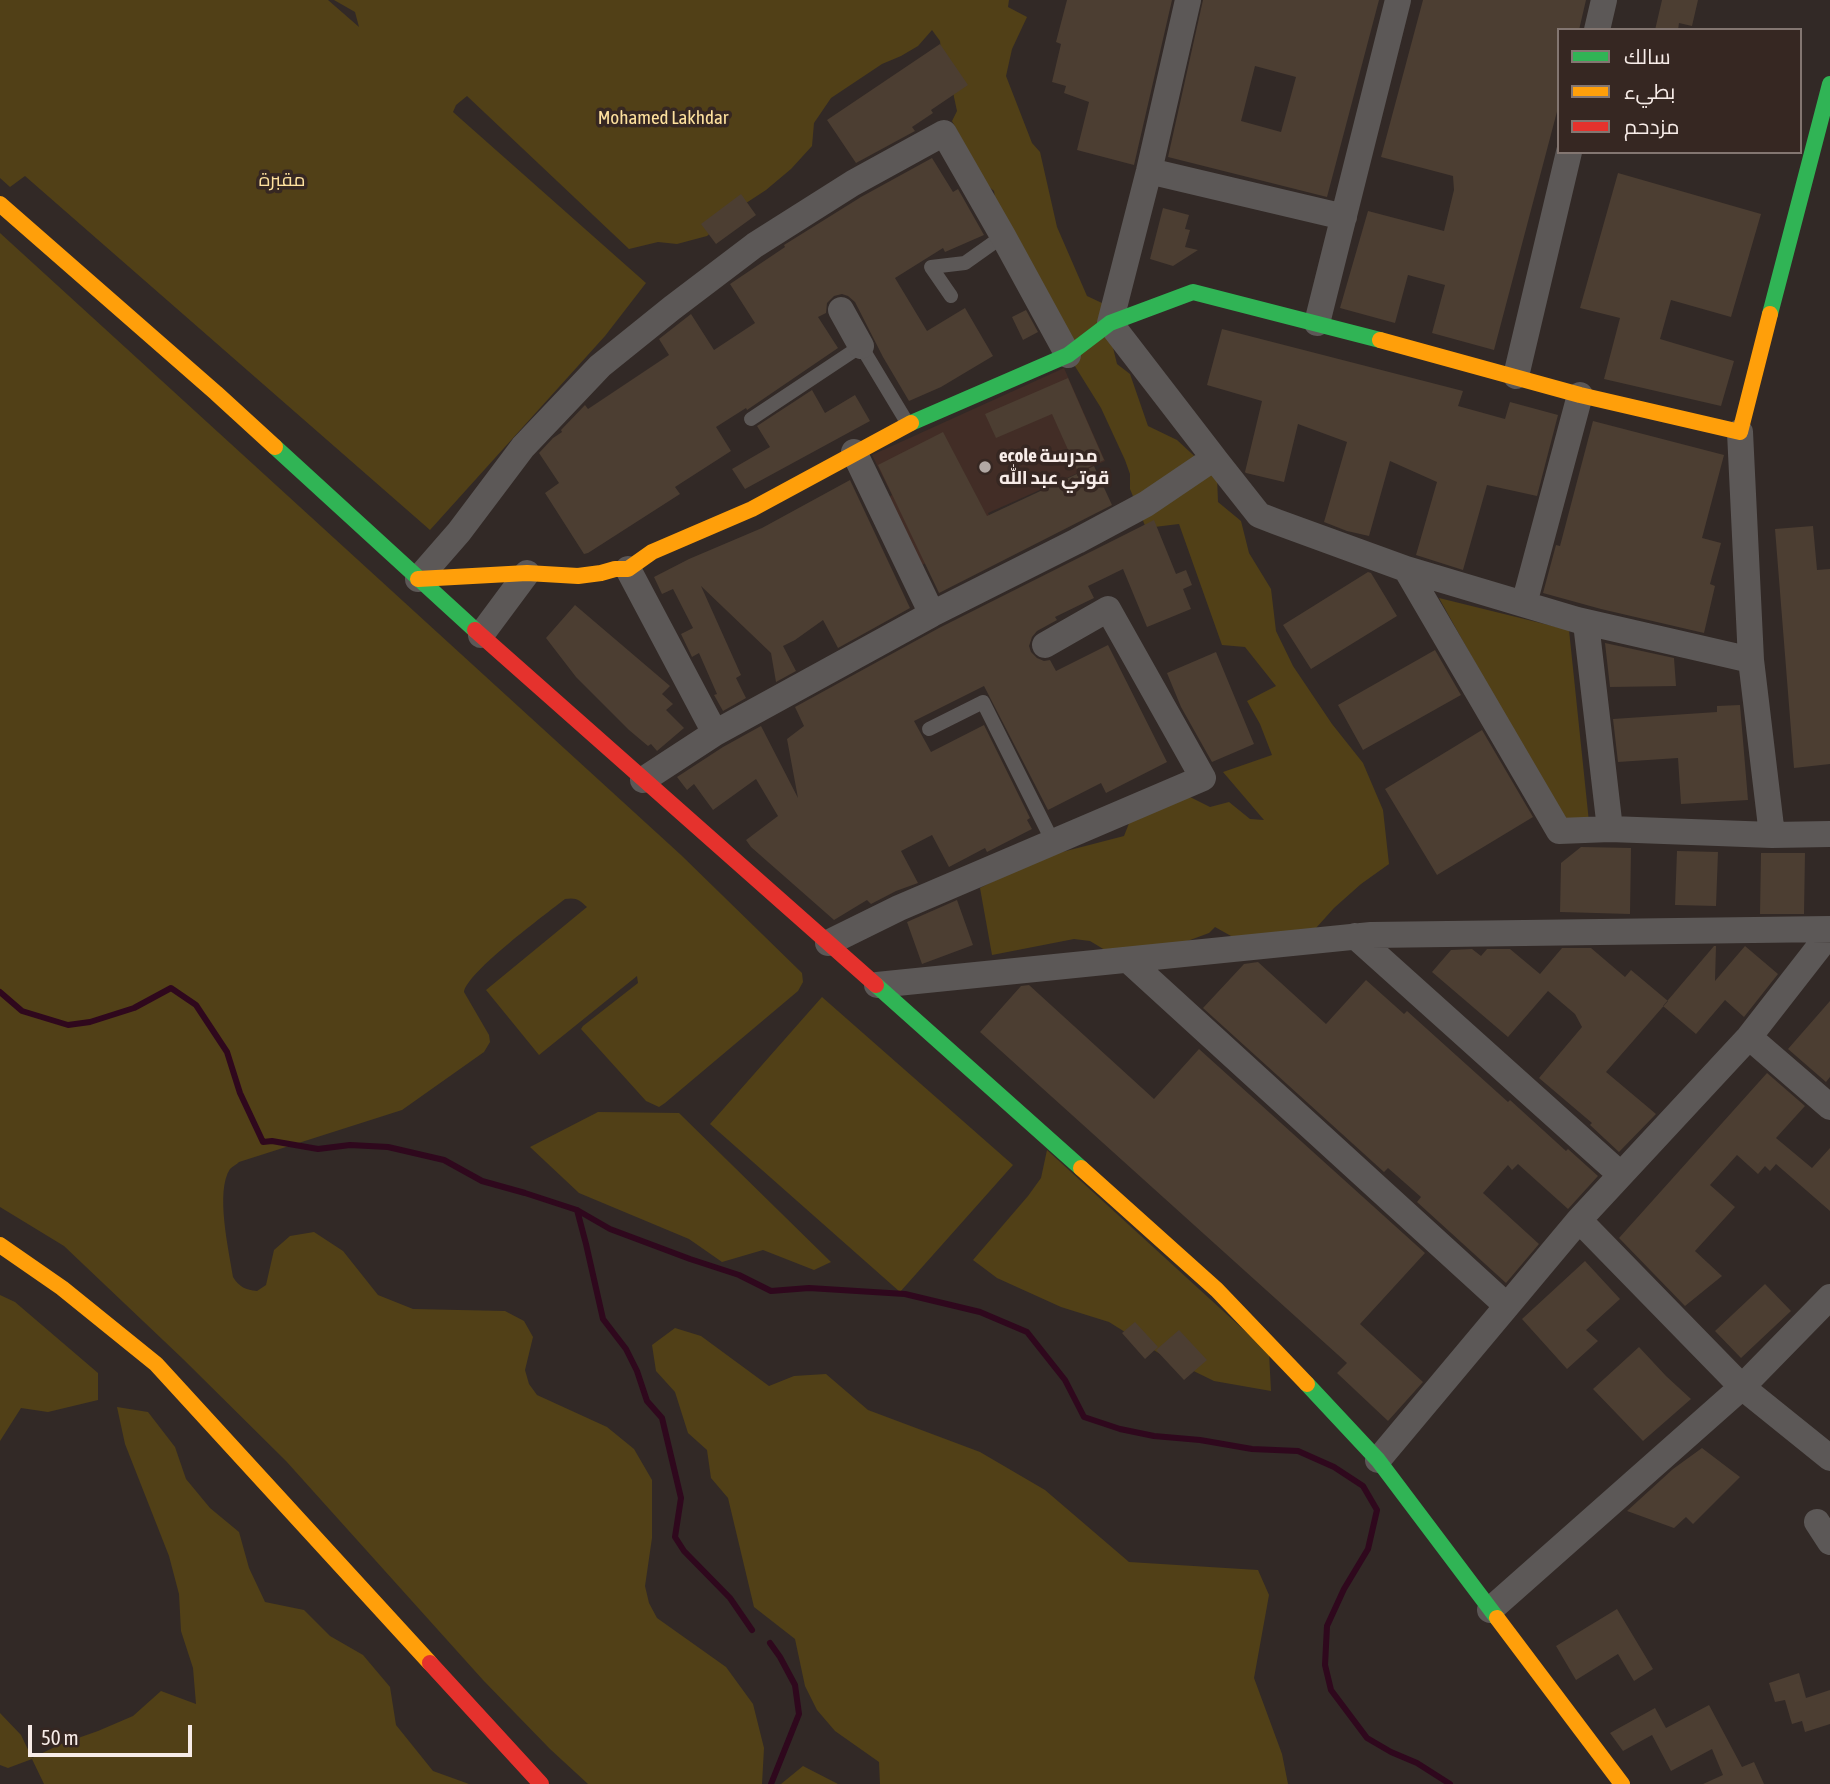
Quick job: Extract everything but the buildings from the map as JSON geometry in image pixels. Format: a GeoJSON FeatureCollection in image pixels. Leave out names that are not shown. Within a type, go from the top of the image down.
{"type":"FeatureCollection","features":[{"type":"Feature","properties":{"kind":"main road"},"geometry":{"type":"LineString","coordinates":[[418,579],[527,573],[578,576],[628,569],[652,552],[752,509],[908,424],[1068,355],[1110,323],[1193,292],[1580,395],[1740,432],[1830,84]]}},
{"type":"Feature","properties":{"kind":"main road"},"geometry":{"type":"LineString","coordinates":[[0,204],[216,393],[418,579],[1217,1290],[1378,1460],[1622,1784]]}},
{"type":"Feature","properties":{"kind":"main road"},"geometry":{"type":"LineString","coordinates":[[0,1245],[62,1288],[156,1364],[541,1784]]}},
{"type":"Feature","properties":{"kind":"street"},"geometry":{"type":"LineString","coordinates":[[1188,0],[1149,171],[1110,323],[1259,515],[1406,569],[1586,623],[1611,829]]}},
{"type":"Feature","properties":{"kind":"street"},"geometry":{"type":"LineString","coordinates":[[1317,323],[1398,0]]}},
{"type":"Feature","properties":{"kind":"street"},"geometry":{"type":"LineString","coordinates":[[1597,28],[1604,0]]}},
{"type":"Feature","properties":{"kind":"street"},"geometry":{"type":"LineString","coordinates":[[418,579],[459,532],[523,447],[600,366],[755,245],[853,183],[944,134],[1068,355]]}},
{"type":"Feature","properties":{"kind":"street"},"geometry":{"type":"LineString","coordinates":[[1516,376],[1569,154]]}},
{"type":"Feature","properties":{"kind":"street"},"geometry":{"type":"LineString","coordinates":[[1149,171],[1344,217]]}},
{"type":"Feature","properties":{"kind":"street"},"geometry":{"type":"LineString","coordinates":[[841,310],[861,346]]}},
{"type":"Feature","properties":{"kind":"street"},"geometry":{"type":"LineString","coordinates":[[1524,604],[1580,395]]}},
{"type":"Feature","properties":{"kind":"street"},"geometry":{"type":"LineString","coordinates":[[1740,432],[1751,660],[1772,835]]}},
{"type":"Feature","properties":{"kind":"street"},"geometry":{"type":"LineString","coordinates":[[854,452],[932,614]]}},
{"type":"Feature","properties":{"kind":"street"},"geometry":{"type":"LineString","coordinates":[[643,780],[715,733],[932,614],[1146,504],[1214,458]]}},
{"type":"Feature","properties":{"kind":"street"},"geometry":{"type":"LineString","coordinates":[[628,569],[715,733]]}},
{"type":"Feature","properties":{"kind":"street"},"geometry":{"type":"LineString","coordinates":[[1406,569],[1559,831],[1611,829],[1772,835],[1830,834]]}},
{"type":"Feature","properties":{"kind":"street"},"geometry":{"type":"LineString","coordinates":[[481,635],[527,573]]}},
{"type":"Feature","properties":{"kind":"street"},"geometry":{"type":"LineString","coordinates":[[828,943],[899,908],[1203,778],[1108,609],[1045,645]]}},
{"type":"Feature","properties":{"kind":"street"},"geometry":{"type":"LineString","coordinates":[[1577,620],[1751,660]]}},
{"type":"Feature","properties":{"kind":"street"},"geometry":{"type":"LineString","coordinates":[[877,985],[1371,935],[1830,931]]}},
{"type":"Feature","properties":{"kind":"street"},"geometry":{"type":"LineString","coordinates":[[1378,1460],[1579,1220],[1749,1037],[1830,931]]}},
{"type":"Feature","properties":{"kind":"street"},"geometry":{"type":"LineString","coordinates":[[1355,936],[1620,1174]]}},
{"type":"Feature","properties":{"kind":"street"},"geometry":{"type":"LineString","coordinates":[[1128,960],[1507,1306]]}},
{"type":"Feature","properties":{"kind":"street"},"geometry":{"type":"LineString","coordinates":[[1749,1037],[1830,1107]]}},
{"type":"Feature","properties":{"kind":"street"},"geometry":{"type":"LineString","coordinates":[[1579,1220],[1742,1387],[1830,1458]]}},
{"type":"Feature","properties":{"kind":"street"},"geometry":{"type":"LineString","coordinates":[[1490,1611],[1742,1387],[1830,1297]]}},
{"type":"Feature","properties":{"kind":"lane"},"geometry":{"type":"LineString","coordinates":[[951,296],[931,267],[965,263],[1003,236]]}},
{"type":"Feature","properties":{"kind":"lane"},"geometry":{"type":"LineString","coordinates":[[751,419],[861,346],[908,424]]}},
{"type":"Feature","properties":{"kind":"lane"},"geometry":{"type":"LineString","coordinates":[[929,729],[983,702],[1053,842]]}},
{"type":"Feature","properties":{"kind":"shaded area","name":"ecole مدرسة قوتي عبد الله"},"geometry":{"type":"Polygon","coordinates":[[[1064,368],[1105,461],[988,513],[996,531],[922,565],[885,500],[892,495],[872,455],[1064,368]]]}},
{"type":"Feature","properties":{"kind":"green space"},"geometry":{"type":"Polygon","coordinates":[[[0,0],[328,0],[359,27],[355,12],[334,0],[1009,0],[1008,7],[1027,17],[1012,49],[1006,76],[1032,143],[1040,152],[1057,227],[1087,296],[1102,303],[1117,364],[1130,374],[1148,426],[1177,440],[1217,477],[1218,502],[1241,521],[1249,553],[1271,589],[1276,631],[1293,666],[1332,724],[1363,763],[1383,810],[1389,864],[1361,884],[1316,928],[1240,941],[1215,927],[1209,933],[1182,943],[1105,950],[1090,941],[1074,939],[992,955],[980,888],[1039,858],[1124,836],[1135,808],[1190,797],[1210,807],[1229,802],[1250,819],[1264,820],[1223,772],[1272,755],[1260,724],[1247,701],[1276,686],[1245,647],[1222,645],[1179,524],[1146,528],[1130,489],[1130,474],[1125,460],[1101,408],[1068,355],[996,205],[994,191],[986,184],[952,121],[957,111],[951,83],[942,59],[940,41],[932,30],[918,46],[882,64],[831,98],[814,123],[812,146],[791,169],[766,190],[740,207],[707,236],[677,244],[658,242],[629,249],[467,96],[456,105],[453,112],[646,283],[605,336],[430,530],[25,176],[10,187],[0,178],[0,0]]]}},
{"type":"Feature","properties":{"kind":"green space"},"geometry":{"type":"Polygon","coordinates":[[[0,233],[681,855],[802,973],[803,982],[798,991],[659,1107],[646,1101],[581,1029],[638,983],[637,976],[539,1055],[486,990],[587,907],[578,900],[565,899],[492,958],[468,983],[464,992],[489,1035],[490,1042],[484,1052],[402,1110],[239,1162],[230,1169],[226,1179],[223,1206],[233,1277],[246,1289],[257,1291],[266,1285],[274,1250],[290,1236],[314,1232],[343,1251],[378,1295],[413,1309],[505,1311],[524,1321],[533,1337],[525,1370],[529,1384],[537,1395],[607,1427],[634,1449],[652,1480],[652,1538],[645,1586],[649,1603],[657,1618],[726,1667],[753,1704],[764,1748],[762,1784],[588,1784],[483,1680],[286,1461],[183,1359],[64,1246],[0,1207],[0,233]]]}},
{"type":"Feature","properties":{"kind":"green space"},"geometry":{"type":"Polygon","coordinates":[[[1439,598],[1569,630],[1589,822],[1567,828],[1439,598]]]}},
{"type":"Feature","properties":{"kind":"green space"},"geometry":{"type":"Polygon","coordinates":[[[822,997],[1013,1165],[900,1292],[710,1124],[822,997]]]}},
{"type":"Feature","properties":{"kind":"green space"},"geometry":{"type":"Polygon","coordinates":[[[598,1112],[679,1113],[831,1262],[814,1270],[763,1250],[722,1262],[689,1239],[579,1193],[530,1147],[598,1112]]]}},
{"type":"Feature","properties":{"kind":"green space"},"geometry":{"type":"Polygon","coordinates":[[[1047,1150],[1269,1353],[1271,1391],[1214,1381],[1165,1357],[1109,1322],[1061,1307],[997,1278],[973,1260],[1041,1178],[1047,1150]]]}},
{"type":"Feature","properties":{"kind":"green space"},"geometry":{"type":"Polygon","coordinates":[[[0,1295],[15,1302],[98,1373],[98,1400],[48,1412],[21,1408],[0,1441],[0,1295]]]}},
{"type":"Feature","properties":{"kind":"green space"},"geometry":{"type":"Polygon","coordinates":[[[675,1328],[701,1336],[769,1386],[794,1376],[826,1374],[868,1410],[980,1452],[1045,1490],[1129,1562],[1258,1570],[1269,1595],[1254,1678],[1282,1754],[1288,1784],[880,1784],[879,1762],[835,1731],[817,1710],[805,1686],[795,1639],[754,1607],[728,1498],[711,1478],[707,1450],[688,1433],[675,1392],[656,1371],[652,1345],[675,1328]]]}},
{"type":"Feature","properties":{"kind":"green space"},"geometry":{"type":"Polygon","coordinates":[[[117,1407],[148,1412],[175,1447],[186,1479],[210,1508],[239,1532],[249,1568],[265,1602],[304,1610],[330,1636],[363,1655],[390,1687],[396,1725],[433,1771],[469,1784],[44,1784],[32,1759],[8,1768],[0,1765],[0,1713],[21,1735],[32,1758],[133,1716],[161,1691],[196,1704],[193,1668],[181,1631],[179,1594],[169,1556],[125,1444],[117,1407]]]}},
{"type":"Feature","properties":{"kind":"green space"},"geometry":{"type":"Polygon","coordinates":[[[803,1766],[838,1784],[781,1784],[803,1766]]]}},
{"type":"Feature","properties":{"kind":"waterway"},"geometry":{"type":"LineString","coordinates":[[0,992],[22,1011],[68,1025],[90,1022],[134,1008],[171,988],[196,1005],[227,1052],[240,1093],[263,1142],[272,1141],[318,1149],[350,1145],[388,1147],[444,1160],[482,1181],[577,1210],[610,1229],[739,1275],[771,1291],[809,1288],[905,1294],[980,1312],[1027,1332],[1065,1380],[1084,1417],[1120,1429],[1154,1436],[1252,1449],[1298,1451],[1334,1467],[1363,1486],[1377,1510],[1368,1549],[1344,1589],[1327,1626],[1325,1665],[1331,1690],[1367,1738],[1417,1763],[1450,1784]]}},
{"type":"Feature","properties":{"kind":"waterway"},"geometry":{"type":"LineString","coordinates":[[577,1210],[603,1319],[626,1349],[647,1401],[662,1418],[681,1498],[675,1537],[684,1551],[730,1598],[752,1630]]}},
{"type":"Feature","properties":{"kind":"waterway"},"geometry":{"type":"LineString","coordinates":[[770,1643],[795,1685],[799,1714],[771,1784]]}},
{"type":"Feature","properties":{"kind":"traffic: fast"},"geometry":{"type":"LineString","coordinates":[[1770,314],[1830,84]]}},
{"type":"Feature","properties":{"kind":"traffic: fast"},"geometry":{"type":"LineString","coordinates":[[911,423],[1068,355],[1110,323],[1193,292],[1380,340]]}},
{"type":"Feature","properties":{"kind":"traffic: fast"},"geometry":{"type":"LineString","coordinates":[[275,447],[475,630]]}},
{"type":"Feature","properties":{"kind":"traffic: fast"},"geometry":{"type":"LineString","coordinates":[[876,985],[1081,1168]]}},
{"type":"Feature","properties":{"kind":"traffic: fast"},"geometry":{"type":"LineString","coordinates":[[1307,1384],[1378,1460],[1497,1618]]}},
{"type":"Feature","properties":{"kind":"traffic: slow"},"geometry":{"type":"LineString","coordinates":[[0,204],[275,447]]}},
{"type":"Feature","properties":{"kind":"traffic: slow"},"geometry":{"type":"LineString","coordinates":[[1380,340],[1580,395],[1740,432],[1770,314]]}},
{"type":"Feature","properties":{"kind":"traffic: slow"},"geometry":{"type":"LineString","coordinates":[[418,579],[527,573],[578,576],[628,569],[652,552],[752,509],[911,423]]}},
{"type":"Feature","properties":{"kind":"traffic: slow"},"geometry":{"type":"LineString","coordinates":[[1081,1168],[1217,1290],[1307,1384]]}},
{"type":"Feature","properties":{"kind":"traffic: slow"},"geometry":{"type":"LineString","coordinates":[[0,1245],[62,1288],[156,1364],[430,1663]]}},
{"type":"Feature","properties":{"kind":"traffic: slow"},"geometry":{"type":"LineString","coordinates":[[1497,1618],[1622,1784]]}},
{"type":"Feature","properties":{"kind":"traffic: jam"},"geometry":{"type":"LineString","coordinates":[[475,630],[876,985]]}},
{"type":"Feature","properties":{"kind":"traffic: jam"},"geometry":{"type":"LineString","coordinates":[[430,1663],[541,1784]]}},
{"type":"Feature","properties":{"kind":"place","name":"ecole مدرسة قوتي عبد الله"},"geometry":{"type":"Point","coordinates":[985,467]}},
{"type":"Feature","properties":{"kind":"park label","name":"Mohamed Lakhdar"},"geometry":{"type":"Point","coordinates":[663,118]}},
{"type":"Feature","properties":{"kind":"park label","name":"مقبرة"},"geometry":{"type":"Point","coordinates":[282,180]}}]}
